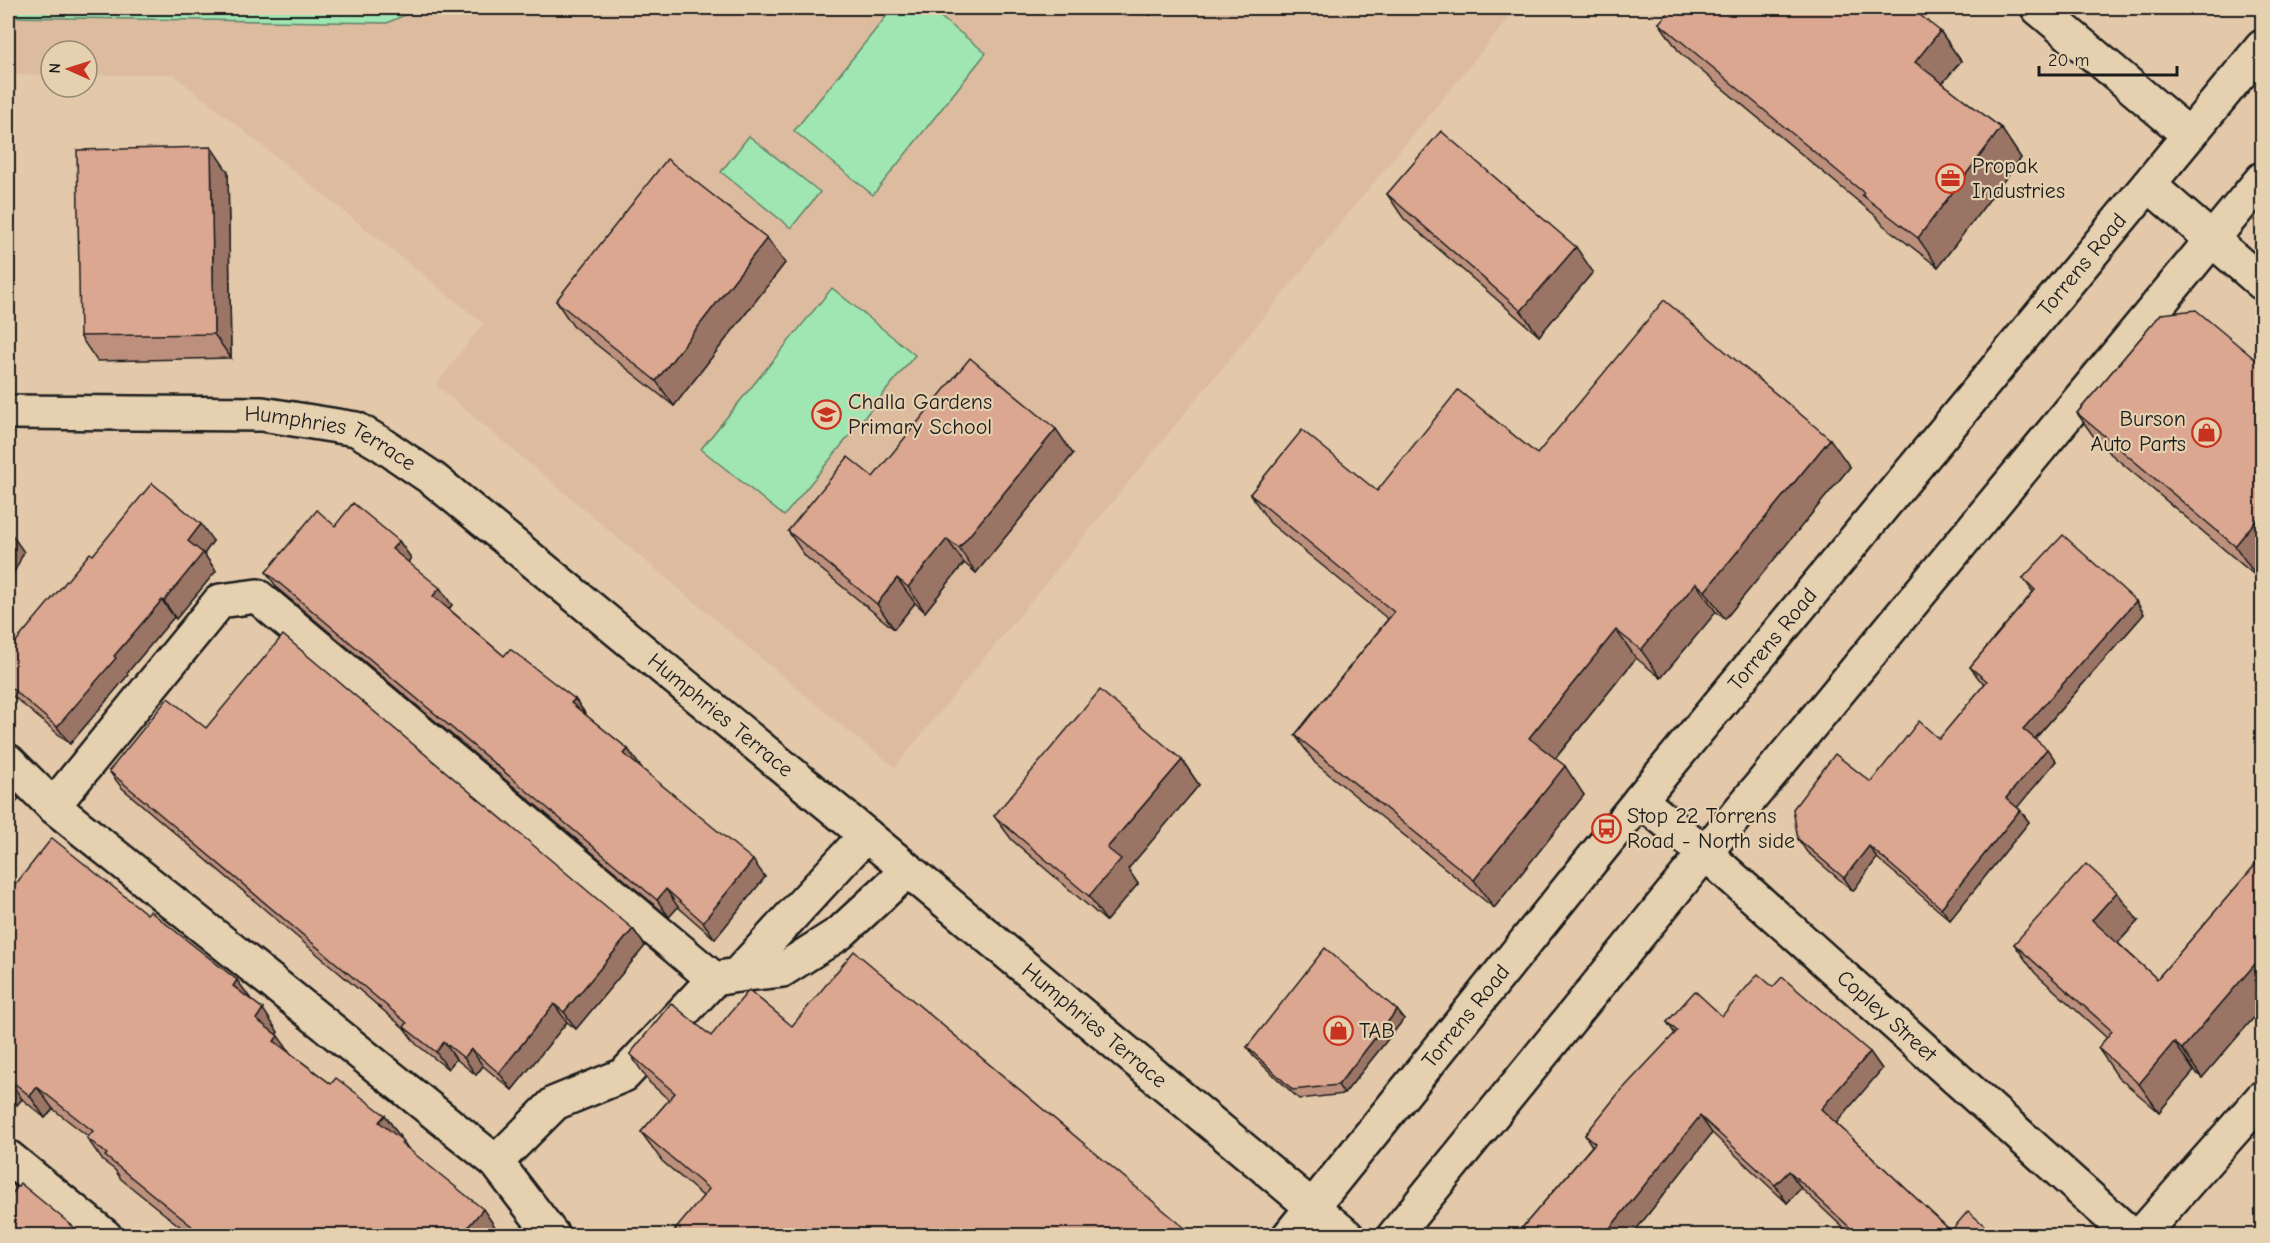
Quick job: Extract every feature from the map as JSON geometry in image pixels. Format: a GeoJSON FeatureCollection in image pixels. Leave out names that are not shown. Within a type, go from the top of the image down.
{"type":"FeatureCollection","features":[{"type":"Feature","properties":{"kind":"main road"},"geometry":{"type":"LineString","coordinates":[[2038,8],[2189,135]]}},
{"type":"Feature","properties":{"kind":"main road","name":"Torrens Road"},"geometry":{"type":"LineString","coordinates":[[1288,1236],[1640,800],[2262,47]]}},
{"type":"Feature","properties":{"kind":"main road"},"geometry":{"type":"LineString","coordinates":[[1394,1236],[1706,853],[2262,179]]}},
{"type":"Feature","properties":{"kind":"main road"},"geometry":{"type":"LineString","coordinates":[[2149,185],[2262,283]]}},
{"type":"Feature","properties":{"kind":"main road","name":"Humphries Terrace"},"geometry":{"type":"LineString","coordinates":[[8,411],[262,414],[356,429],[433,479],[867,835],[1347,1236]]}},
{"type":"Feature","properties":{"kind":"main road"},"geometry":{"type":"LineString","coordinates":[[52,806],[219,601],[256,596],[725,977],[782,970],[840,933],[908,870]]}},
{"type":"Feature","properties":{"kind":"main road"},"geometry":{"type":"LineString","coordinates":[[8,761],[52,806],[496,1162],[553,1236]]}},
{"type":"Feature","properties":{"kind":"main road","name":"Copley Street"},"geometry":{"type":"LineString","coordinates":[[1640,800],[1706,853],[2132,1236]]}},
{"type":"Feature","properties":{"kind":"main road"},"geometry":{"type":"LineString","coordinates":[[496,1162],[555,1104],[624,1075],[867,835]]}},
{"type":"Feature","properties":{"kind":"main road"},"geometry":{"type":"LineString","coordinates":[[2140,1236],[2262,1098]]}},
{"type":"Feature","properties":{"kind":"main road"},"geometry":{"type":"LineString","coordinates":[[8,1156],[105,1236]]}},
{"type":"Feature","properties":{"kind":"shaded area","name":"Challa Gardens Primary School"},"geometry":{"type":"Polygon","coordinates":[[[8,8],[1517,8],[895,767],[853,735],[436,385],[483,323],[173,74],[99,75],[99,39],[39,39],[39,75],[8,75],[8,8]]]}},
{"type":"Feature","properties":{"kind":"green space"},"geometry":{"type":"Polygon","coordinates":[[[8,8],[420,8],[387,23],[8,17],[8,8]]]}},
{"type":"Feature","properties":{"kind":"green space"},"geometry":{"type":"Polygon","coordinates":[[[893,8],[929,8],[986,53],[873,195],[794,131],[893,8]]]}},
{"type":"Feature","properties":{"kind":"green space"},"geometry":{"type":"Polygon","coordinates":[[[749,136],[820,192],[791,228],[721,172],[749,136]]]}},
{"type":"Feature","properties":{"kind":"green space"},"geometry":{"type":"Polygon","coordinates":[[[832,288],[915,355],[784,516],[701,449],[832,288]]]}},
{"type":"Feature","properties":{"kind":"building"},"geometry":{"type":"Polygon","coordinates":[[[1672,8],[1911,8],[1940,31],[1915,62],[2001,128],[1918,238],[1862,195],[1864,193],[1659,23],[1672,8]]]}},
{"type":"Feature","properties":{"kind":"building"},"geometry":{"type":"Polygon","coordinates":[[[1441,131],[1576,247],[1521,311],[1387,194],[1441,131]]]}},
{"type":"Feature","properties":{"kind":"building"},"geometry":{"type":"Polygon","coordinates":[[[211,147],[214,334],[80,336],[77,150],[211,147]]]}},
{"type":"Feature","properties":{"kind":"building"},"geometry":{"type":"Polygon","coordinates":[[[667,159],[767,238],[656,381],[556,301],[667,159]]]}},
{"type":"Feature","properties":{"kind":"building"},"geometry":{"type":"Polygon","coordinates":[[[1664,300],[1830,439],[1705,591],[1696,583],[1641,650],[1616,630],[1529,738],[1565,766],[1474,880],[1295,735],[1394,612],[1250,494],[1302,430],[1377,491],[1458,390],[1537,454],[1664,300]]]}},
{"type":"Feature","properties":{"kind":"building"},"geometry":{"type":"Polygon","coordinates":[[[2196,310],[2262,365],[2262,513],[2235,546],[2077,413],[2161,314],[2196,310]]]}},
{"type":"Feature","properties":{"kind":"building"},"geometry":{"type":"Polygon","coordinates":[[[970,358],[1056,429],[959,548],[947,539],[908,587],[897,578],[877,604],[788,531],[848,457],[873,477],[970,358]]]}},
{"type":"Feature","properties":{"kind":"building"},"geometry":{"type":"Polygon","coordinates":[[[152,483],[201,524],[188,541],[203,553],[164,601],[162,600],[114,656],[116,658],[57,727],[8,685],[8,651],[90,553],[93,555],[152,483]]]}},
{"type":"Feature","properties":{"kind":"building"},"geometry":{"type":"Polygon","coordinates":[[[353,503],[399,541],[392,549],[440,588],[433,596],[504,656],[510,649],[575,699],[571,703],[628,749],[624,754],[753,860],[703,922],[666,889],[657,900],[266,572],[317,510],[335,526],[353,503]]]}},
{"type":"Feature","properties":{"kind":"building"},"geometry":{"type":"Polygon","coordinates":[[[2063,535],[2136,601],[2023,729],[2047,749],[2006,798],[2020,810],[1941,908],[1869,846],[1844,878],[1798,839],[1793,809],[1835,754],[1871,782],[1919,721],[1939,739],[1987,681],[1970,667],[2035,590],[2023,578],[2063,535]]]}},
{"type":"Feature","properties":{"kind":"building"},"geometry":{"type":"Polygon","coordinates":[[[283,635],[633,929],[564,1012],[554,1004],[499,1073],[471,1049],[464,1058],[444,1042],[436,1052],[404,1027],[407,1023],[109,771],[168,698],[206,728],[283,635]]]}},
{"type":"Feature","properties":{"kind":"building"},"geometry":{"type":"Polygon","coordinates":[[[1100,690],[1182,760],[1107,848],[1121,859],[1089,896],[994,816],[1100,690]]]}},
{"type":"Feature","properties":{"kind":"building"},"geometry":{"type":"Polygon","coordinates":[[[52,838],[147,914],[150,911],[237,980],[233,986],[263,1009],[256,1019],[278,1036],[274,1041],[331,1084],[336,1078],[385,1115],[379,1122],[403,1141],[401,1143],[483,1209],[462,1234],[465,1236],[204,1236],[105,1156],[107,1154],[87,1138],[93,1131],[37,1087],[30,1096],[8,1078],[8,894],[52,838]]]}},
{"type":"Feature","properties":{"kind":"building"},"geometry":{"type":"Polygon","coordinates":[[[2262,857],[2262,956],[2182,1049],[2174,1042],[2139,1084],[2098,1048],[2112,1031],[2014,944],[2086,864],[2117,892],[2092,920],[2157,979],[2262,857]]]}},
{"type":"Feature","properties":{"kind":"building"},"geometry":{"type":"Polygon","coordinates":[[[1325,948],[1397,1010],[1338,1085],[1293,1090],[1247,1047],[1325,948]]]}},
{"type":"Feature","properties":{"kind":"building"},"geometry":{"type":"Polygon","coordinates":[[[854,951],[1186,1229],[1180,1236],[670,1236],[709,1189],[641,1132],[675,1093],[630,1054],[671,1003],[711,1036],[749,990],[792,1026],[854,951]]]}},
{"type":"Feature","properties":{"kind":"building"},"geometry":{"type":"Polygon","coordinates":[[[1758,974],[1773,987],[1782,977],[1870,1052],[1821,1109],[1951,1231],[1968,1211],[1996,1236],[1859,1236],[1789,1171],[1775,1185],[1700,1116],[1610,1228],[1616,1233],[1614,1236],[1515,1236],[1595,1143],[1585,1135],[1617,1095],[1677,1031],[1667,1022],[1695,991],[1722,1016],[1758,974]]]}},
{"type":"Feature","properties":{"kind":"building"},"geometry":{"type":"Polygon","coordinates":[[[20,1183],[86,1236],[8,1236],[8,1200],[20,1183]]]}},
{"type":"Feature","properties":{"kind":"place","name":"Propak Industries"},"geometry":{"type":"Point","coordinates":[1951,179]}},
{"type":"Feature","properties":{"kind":"place","name":"Challa Gardens Primary School"},"geometry":{"type":"Point","coordinates":[827,415]}},
{"type":"Feature","properties":{"kind":"place","name":"Burson Auto Parts"},"geometry":{"type":"Point","coordinates":[2207,432]}},
{"type":"Feature","properties":{"kind":"place","name":"Stop 22 Torrens Road - North side"},"geometry":{"type":"Point","coordinates":[1606,829]}},
{"type":"Feature","properties":{"kind":"place","name":"TAB"},"geometry":{"type":"Point","coordinates":[1338,1031]}}]}
